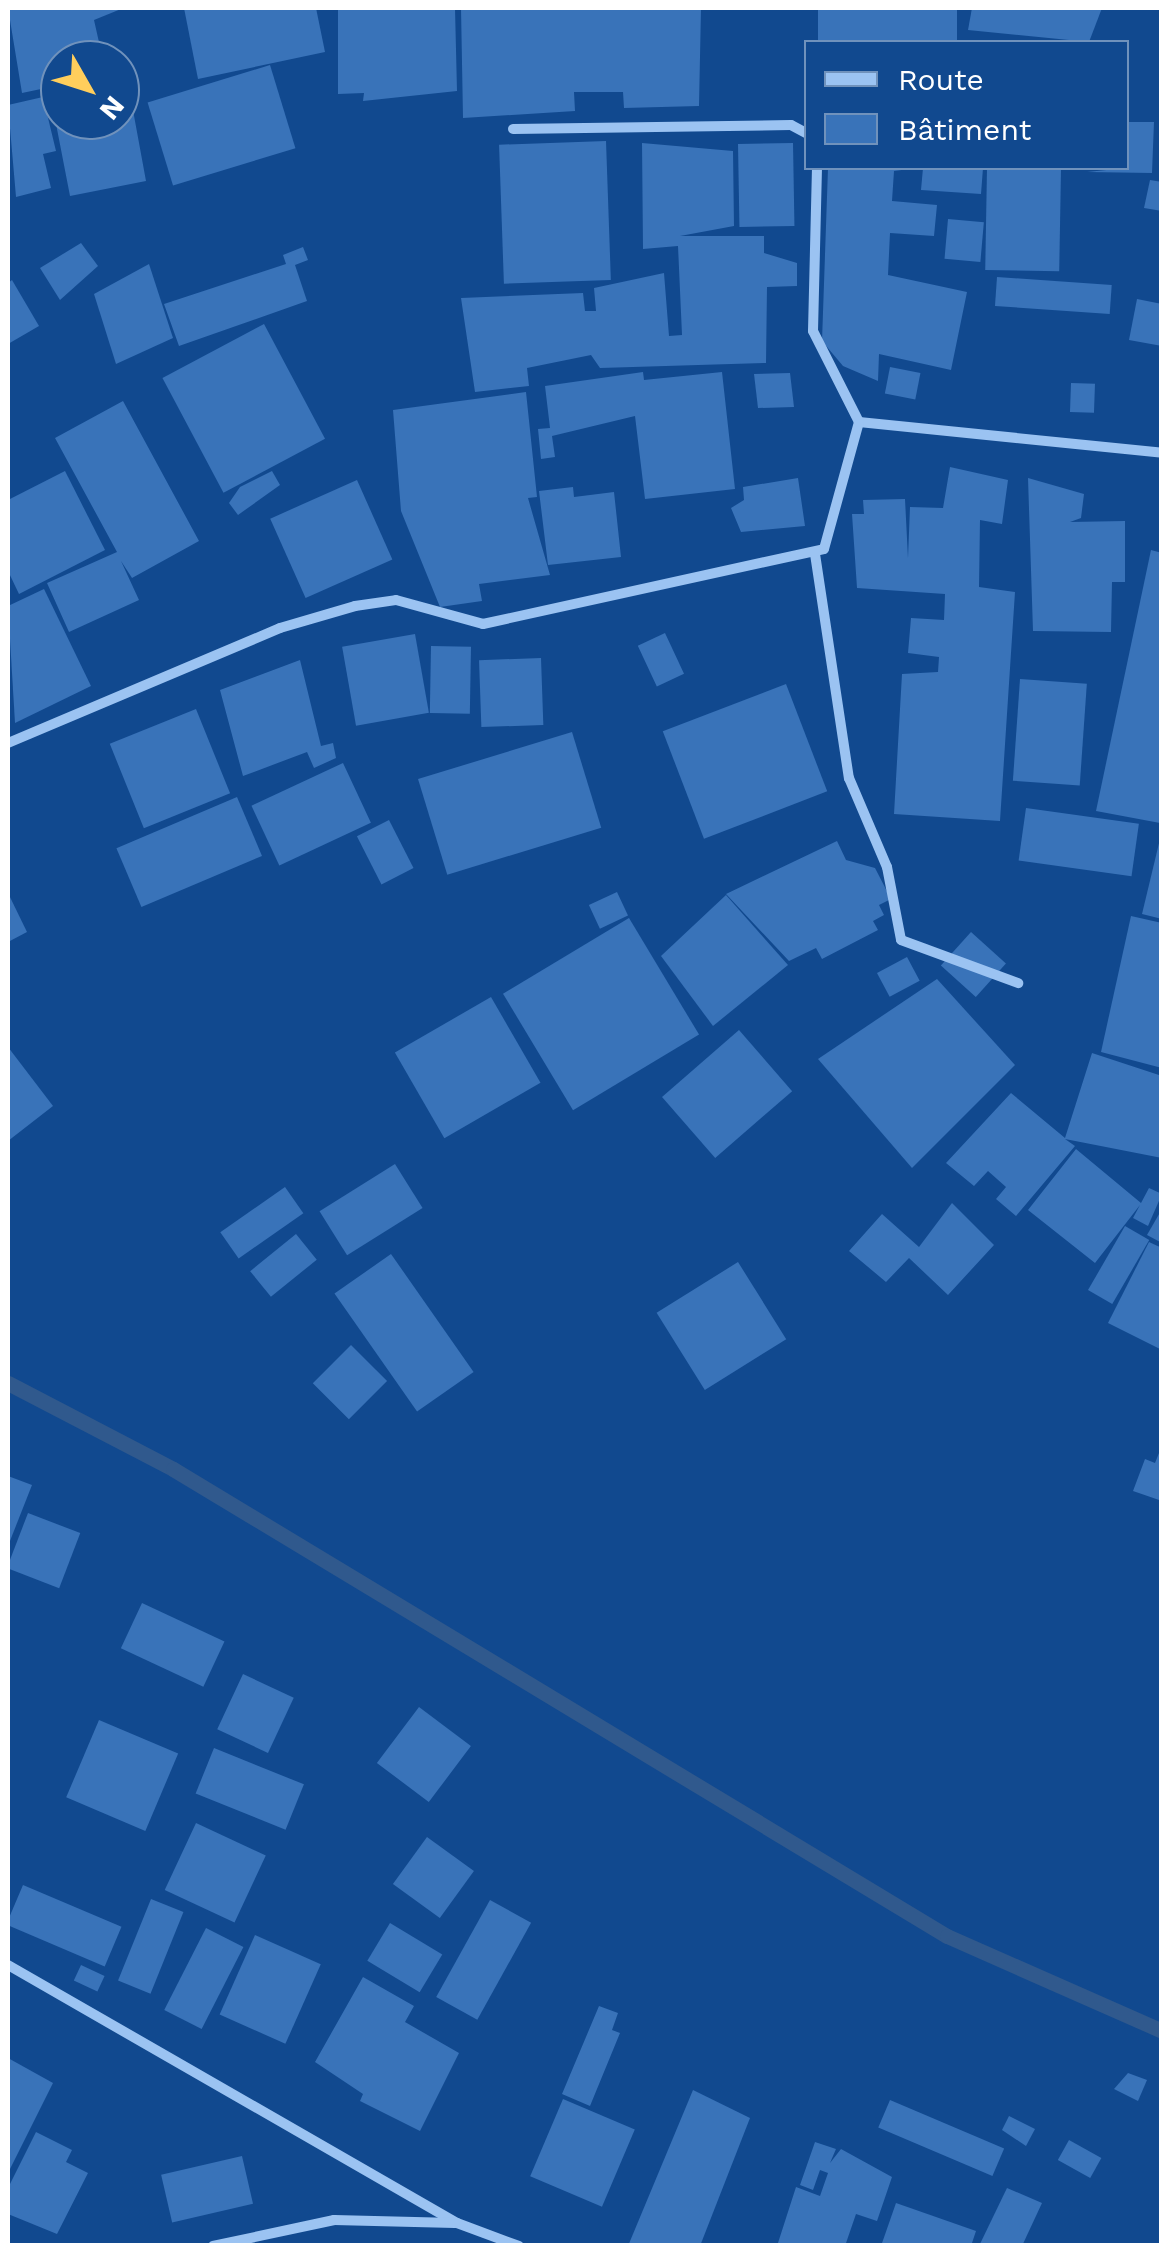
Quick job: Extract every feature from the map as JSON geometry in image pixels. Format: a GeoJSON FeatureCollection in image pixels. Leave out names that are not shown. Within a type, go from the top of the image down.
{"type":"FeatureCollection","features":[{"type":"Feature","properties":{"kind":"street"},"geometry":{"type":"LineString","coordinates":[[513,129],[791,125],[804,133]]}},
{"type":"Feature","properties":{"kind":"street"},"geometry":{"type":"LineString","coordinates":[[8,743],[280,628],[354,606],[396,600],[483,624],[815,554],[830,537],[859,422],[813,331],[817,170]]}},
{"type":"Feature","properties":{"kind":"street"},"geometry":{"type":"LineString","coordinates":[[859,422],[1162,453]]}},
{"type":"Feature","properties":{"kind":"street"},"geometry":{"type":"LineString","coordinates":[[815,554],[849,778],[888,867],[900,940],[1018,983]]}},
{"type":"Feature","properties":{"kind":"street"},"geometry":{"type":"LineString","coordinates":[[8,1965],[458,2223],[519,2246]]}},
{"type":"Feature","properties":{"kind":"street"},"geometry":{"type":"LineString","coordinates":[[213,2246],[334,2220],[458,2223]]}},
{"type":"Feature","properties":{"kind":"building"},"geometry":{"type":"Polygon","coordinates":[[[8,8],[121,8],[94,20],[98,40],[40,40],[40,89],[22,93],[8,8]]]}},
{"type":"Feature","properties":{"kind":"building"},"geometry":{"type":"Polygon","coordinates":[[[184,8],[316,8],[325,52],[198,79],[184,8]]]}},
{"type":"Feature","properties":{"kind":"building"},"geometry":{"type":"Polygon","coordinates":[[[338,8],[455,8],[457,91],[363,101],[364,93],[338,94],[338,8]]]}},
{"type":"Feature","properties":{"kind":"building"},"geometry":{"type":"Polygon","coordinates":[[[461,8],[701,8],[699,106],[624,108],[623,92],[574,92],[575,111],[463,118],[461,8]]]}},
{"type":"Feature","properties":{"kind":"building"},"geometry":{"type":"Polygon","coordinates":[[[818,8],[957,8],[957,40],[818,40],[818,8]]]}},
{"type":"Feature","properties":{"kind":"building"},"geometry":{"type":"Polygon","coordinates":[[[972,8],[1102,8],[1090,40],[968,30],[972,8]]]}},
{"type":"Feature","properties":{"kind":"building"},"geometry":{"type":"Polygon","coordinates":[[[270,65],[295,148],[173,186],[148,102],[270,65]]]}},
{"type":"Feature","properties":{"kind":"building"},"geometry":{"type":"Polygon","coordinates":[[[40,98],[40,140],[53,140],[56,151],[43,154],[51,188],[16,197],[8,105],[40,98]]]}},
{"type":"Feature","properties":{"kind":"building"},"geometry":{"type":"Polygon","coordinates":[[[1129,122],[1154,122],[1152,173],[1087,172],[1129,170],[1129,122]]]}},
{"type":"Feature","properties":{"kind":"building"},"geometry":{"type":"Polygon","coordinates":[[[59,140],[138,140],[146,181],[70,196],[59,140]]]}},
{"type":"Feature","properties":{"kind":"building"},"geometry":{"type":"Polygon","coordinates":[[[606,141],[611,280],[504,284],[499,145],[606,141]]]}},
{"type":"Feature","properties":{"kind":"building"},"geometry":{"type":"Polygon","coordinates":[[[642,143],[733,151],[734,226],[680,236],[764,236],[764,253],[797,263],[797,286],[767,287],[766,363],[600,368],[591,355],[527,368],[529,386],[475,392],[461,298],[583,293],[585,311],[596,311],[594,288],[664,273],[669,336],[682,335],[678,246],[643,249],[642,143]]]}},
{"type":"Feature","properties":{"kind":"building"},"geometry":{"type":"Polygon","coordinates":[[[793,143],[794,226],[739,227],[738,144],[793,143]]]}},
{"type":"Feature","properties":{"kind":"building"},"geometry":{"type":"Polygon","coordinates":[[[828,170],[902,170],[894,171],[892,201],[937,205],[934,236],[890,233],[888,275],[967,292],[951,370],[879,354],[878,381],[843,366],[822,341],[828,170]]]}},
{"type":"Feature","properties":{"kind":"building"},"geometry":{"type":"Polygon","coordinates":[[[923,170],[983,170],[981,194],[921,190],[923,170]]]}},
{"type":"Feature","properties":{"kind":"building"},"geometry":{"type":"Polygon","coordinates":[[[987,170],[1061,170],[1059,271],[985,270],[987,170]]]}},
{"type":"Feature","properties":{"kind":"building"},"geometry":{"type":"Polygon","coordinates":[[[1150,180],[1162,182],[1162,211],[1144,208],[1150,180]]]}},
{"type":"Feature","properties":{"kind":"building"},"geometry":{"type":"Polygon","coordinates":[[[948,219],[984,222],[980,262],[945,259],[948,219]]]}},
{"type":"Feature","properties":{"kind":"building"},"geometry":{"type":"Polygon","coordinates":[[[81,243],[98,266],[60,300],[40,268],[81,243]]]}},
{"type":"Feature","properties":{"kind":"building"},"geometry":{"type":"Polygon","coordinates":[[[303,247],[308,260],[295,265],[307,301],[179,346],[164,304],[286,264],[283,255],[303,247]]]}},
{"type":"Feature","properties":{"kind":"building"},"geometry":{"type":"Polygon","coordinates":[[[149,264],[173,338],[116,364],[94,294],[149,264]]]}},
{"type":"Feature","properties":{"kind":"building"},"geometry":{"type":"Polygon","coordinates":[[[997,277],[1112,285],[1110,314],[995,306],[997,277]]]}},
{"type":"Feature","properties":{"kind":"building"},"geometry":{"type":"Polygon","coordinates":[[[12,280],[39,326],[8,344],[8,283],[12,280]]]}},
{"type":"Feature","properties":{"kind":"building"},"geometry":{"type":"Polygon","coordinates":[[[1137,299],[1162,304],[1162,346],[1129,340],[1137,299]]]}},
{"type":"Feature","properties":{"kind":"building"},"geometry":{"type":"Polygon","coordinates":[[[264,324],[325,439],[223,493],[162,378],[264,324]]]}},
{"type":"Feature","properties":{"kind":"building"},"geometry":{"type":"Polygon","coordinates":[[[890,367],[920,373],[915,399],[885,394],[890,367]]]}},
{"type":"Feature","properties":{"kind":"building"},"geometry":{"type":"Polygon","coordinates":[[[643,372],[644,380],[722,372],[735,489],[645,499],[635,416],[552,436],[555,457],[541,459],[538,429],[550,428],[545,386],[643,372]]]}},
{"type":"Feature","properties":{"kind":"building"},"geometry":{"type":"Polygon","coordinates":[[[790,373],[794,407],[758,408],[754,374],[790,373]]]}},
{"type":"Feature","properties":{"kind":"building"},"geometry":{"type":"Polygon","coordinates":[[[1071,383],[1095,384],[1094,413],[1070,412],[1071,383]]]}},
{"type":"Feature","properties":{"kind":"building"},"geometry":{"type":"Polygon","coordinates":[[[526,392],[537,497],[528,498],[550,575],[479,584],[482,601],[440,607],[401,511],[393,410],[526,392]]]}},
{"type":"Feature","properties":{"kind":"building"},"geometry":{"type":"Polygon","coordinates":[[[123,401],[199,541],[132,578],[121,561],[139,600],[69,632],[47,583],[117,552],[55,438],[123,401]]]}},
{"type":"Feature","properties":{"kind":"building"},"geometry":{"type":"Polygon","coordinates":[[[950,467],[1008,480],[1002,524],[980,520],[979,587],[1015,592],[1000,821],[894,814],[902,674],[938,672],[939,657],[908,653],[911,618],[944,620],[945,594],[857,588],[852,514],[864,514],[863,500],[905,499],[908,558],[910,507],[943,508],[950,467]]]}},
{"type":"Feature","properties":{"kind":"building"},"geometry":{"type":"Polygon","coordinates":[[[65,471],[105,550],[19,594],[8,571],[8,500],[65,471]]]}},
{"type":"Feature","properties":{"kind":"building"},"geometry":{"type":"Polygon","coordinates":[[[272,471],[280,485],[238,515],[229,503],[240,487],[272,471]]]}},
{"type":"Feature","properties":{"kind":"building"},"geometry":{"type":"Polygon","coordinates":[[[798,478],[805,526],[741,532],[731,508],[744,500],[743,487],[798,478]]]}},
{"type":"Feature","properties":{"kind":"building"},"geometry":{"type":"Polygon","coordinates":[[[1028,478],[1084,494],[1081,518],[1070,522],[1125,521],[1125,582],[1112,582],[1111,632],[1033,631],[1028,478]]]}},
{"type":"Feature","properties":{"kind":"building"},"geometry":{"type":"Polygon","coordinates":[[[357,480],[392,559],[306,598],[270,519],[357,480]]]}},
{"type":"Feature","properties":{"kind":"building"},"geometry":{"type":"Polygon","coordinates":[[[573,487],[574,497],[614,492],[621,557],[548,565],[539,491],[573,487]]]}},
{"type":"Feature","properties":{"kind":"building"},"geometry":{"type":"Polygon","coordinates":[[[1151,550],[1162,553],[1160,823],[1096,811],[1151,550]]]}},
{"type":"Feature","properties":{"kind":"building"},"geometry":{"type":"Polygon","coordinates":[[[44,589],[91,686],[15,723],[8,606],[44,589]]]}},
{"type":"Feature","properties":{"kind":"building"},"geometry":{"type":"Polygon","coordinates":[[[665,633],[684,674],[657,686],[638,646],[665,633]]]}},
{"type":"Feature","properties":{"kind":"building"},"geometry":{"type":"Polygon","coordinates":[[[415,634],[429,713],[356,726],[342,647],[415,634]]]}},
{"type":"Feature","properties":{"kind":"building"},"geometry":{"type":"Polygon","coordinates":[[[431,646],[471,647],[470,714],[430,713],[431,646]]]}},
{"type":"Feature","properties":{"kind":"building"},"geometry":{"type":"Polygon","coordinates":[[[541,658],[543,725],[481,727],[479,660],[541,658]]]}},
{"type":"Feature","properties":{"kind":"building"},"geometry":{"type":"Polygon","coordinates":[[[300,660],[321,746],[333,743],[336,758],[314,768],[307,752],[243,776],[220,690],[300,660]]]}},
{"type":"Feature","properties":{"kind":"building"},"geometry":{"type":"Polygon","coordinates":[[[1020,679],[1087,684],[1080,785],[1013,781],[1020,679]]]}},
{"type":"Feature","properties":{"kind":"building"},"geometry":{"type":"Polygon","coordinates":[[[786,684],[827,791],[704,839],[663,731],[786,684]]]}},
{"type":"Feature","properties":{"kind":"building"},"geometry":{"type":"Polygon","coordinates":[[[196,709],[230,793],[144,828],[110,744],[196,709]]]}},
{"type":"Feature","properties":{"kind":"building"},"geometry":{"type":"Polygon","coordinates":[[[572,732],[601,828],[447,875],[418,779],[572,732]]]}},
{"type":"Feature","properties":{"kind":"building"},"geometry":{"type":"Polygon","coordinates":[[[343,763],[371,823],[279,866],[251,806],[343,763]]]}},
{"type":"Feature","properties":{"kind":"building"},"geometry":{"type":"Polygon","coordinates":[[[237,797],[262,856],[141,907],[116,848],[237,797]]]}},
{"type":"Feature","properties":{"kind":"building"},"geometry":{"type":"Polygon","coordinates":[[[1026,808],[1139,824],[1132,876],[1019,860],[1026,808]]]}},
{"type":"Feature","properties":{"kind":"building"},"geometry":{"type":"Polygon","coordinates":[[[389,820],[414,868],[381,884],[357,836],[389,820]]]}},
{"type":"Feature","properties":{"kind":"building"},"geometry":{"type":"Polygon","coordinates":[[[1162,840],[1162,919],[1142,914],[1162,840]]]}},
{"type":"Feature","properties":{"kind":"building"},"geometry":{"type":"Polygon","coordinates":[[[837,841],[846,860],[875,868],[891,899],[879,905],[884,915],[873,921],[878,930],[822,959],[816,948],[789,961],[726,894],[837,841]]]}},
{"type":"Feature","properties":{"kind":"building"},"geometry":{"type":"Polygon","coordinates":[[[617,892],[628,916],[600,929],[589,905],[617,892]]]}},
{"type":"Feature","properties":{"kind":"building"},"geometry":{"type":"Polygon","coordinates":[[[8,893],[27,932],[8,942],[8,893]]]}},
{"type":"Feature","properties":{"kind":"building"},"geometry":{"type":"Polygon","coordinates":[[[726,895],[788,965],[713,1026],[661,956],[726,895]]]}},
{"type":"Feature","properties":{"kind":"building"},"geometry":{"type":"Polygon","coordinates":[[[1131,916],[1162,923],[1162,1068],[1101,1052],[1131,916]]]}},
{"type":"Feature","properties":{"kind":"building"},"geometry":{"type":"Polygon","coordinates":[[[629,918],[699,1035],[573,1110],[503,994],[629,918]]]}},
{"type":"Feature","properties":{"kind":"building"},"geometry":{"type":"Polygon","coordinates":[[[971,932],[1006,963],[976,997],[941,965],[971,932]]]}},
{"type":"Feature","properties":{"kind":"building"},"geometry":{"type":"Polygon","coordinates":[[[907,957],[920,981],[890,997],[877,973],[907,957]]]}},
{"type":"Feature","properties":{"kind":"building"},"geometry":{"type":"Polygon","coordinates":[[[937,979],[1015,1065],[912,1168],[818,1059],[937,979]]]}},
{"type":"Feature","properties":{"kind":"building"},"geometry":{"type":"Polygon","coordinates":[[[491,997],[540,1083],[444,1138],[395,1052],[491,997]]]}},
{"type":"Feature","properties":{"kind":"building"},"geometry":{"type":"Polygon","coordinates":[[[739,1030],[792,1091],[715,1158],[662,1097],[739,1030]]]}},
{"type":"Feature","properties":{"kind":"building"},"geometry":{"type":"Polygon","coordinates":[[[8,1047],[53,1106],[8,1141],[8,1047]]]}},
{"type":"Feature","properties":{"kind":"building"},"geometry":{"type":"Polygon","coordinates":[[[1092,1053],[1162,1076],[1162,1158],[1065,1139],[1075,1146],[1016,1216],[996,1199],[1006,1187],[988,1171],[974,1186],[946,1163],[1011,1093],[1065,1138],[1092,1053]]]}},
{"type":"Feature","properties":{"kind":"building"},"geometry":{"type":"Polygon","coordinates":[[[1076,1149],[1141,1203],[1149,1188],[1162,1194],[1148,1226],[1133,1218],[1140,1205],[1095,1263],[1028,1210],[1076,1149]]]}},
{"type":"Feature","properties":{"kind":"building"},"geometry":{"type":"Polygon","coordinates":[[[395,1164],[423,1208],[347,1255],[320,1211],[395,1164]]]}},
{"type":"Feature","properties":{"kind":"building"},"geometry":{"type":"Polygon","coordinates":[[[285,1187],[303,1213],[239,1259],[220,1232],[285,1187]]]}},
{"type":"Feature","properties":{"kind":"building"},"geometry":{"type":"Polygon","coordinates":[[[952,1203],[994,1245],[948,1295],[909,1258],[886,1282],[849,1251],[882,1214],[919,1247],[952,1203]]]}},
{"type":"Feature","properties":{"kind":"building"},"geometry":{"type":"Polygon","coordinates":[[[1162,1209],[1162,1243],[1147,1235],[1162,1209]]]}},
{"type":"Feature","properties":{"kind":"building"},"geometry":{"type":"Polygon","coordinates":[[[1125,1226],[1149,1240],[1112,1304],[1088,1290],[1125,1226]]]}},
{"type":"Feature","properties":{"kind":"building"},"geometry":{"type":"Polygon","coordinates":[[[296,1234],[317,1260],[271,1297],[250,1271],[296,1234]]]}},
{"type":"Feature","properties":{"kind":"building"},"geometry":{"type":"Polygon","coordinates":[[[1149,1242],[1162,1248],[1162,1350],[1108,1323],[1149,1242]]]}},
{"type":"Feature","properties":{"kind":"building"},"geometry":{"type":"Polygon","coordinates":[[[391,1254],[474,1372],[417,1412],[334,1294],[391,1254]]]}},
{"type":"Feature","properties":{"kind":"building"},"geometry":{"type":"Polygon","coordinates":[[[738,1262],[786,1339],[705,1390],[657,1313],[738,1262]]]}},
{"type":"Feature","properties":{"kind":"building"},"geometry":{"type":"Polygon","coordinates":[[[351,1345],[387,1381],[349,1419],[313,1383],[351,1345]]]}},
{"type":"Feature","properties":{"kind":"building"},"geometry":{"type":"Polygon","coordinates":[[[1161,1448],[1162,1501],[1133,1491],[1145,1459],[1155,1463],[1161,1448]]]}},
{"type":"Feature","properties":{"kind":"building"},"geometry":{"type":"Polygon","coordinates":[[[8,1476],[32,1485],[8,1546],[8,1476]]]}},
{"type":"Feature","properties":{"kind":"building"},"geometry":{"type":"Polygon","coordinates":[[[28,1513],[80,1533],[59,1588],[8,1569],[28,1513]]]}},
{"type":"Feature","properties":{"kind":"building"},"geometry":{"type":"Polygon","coordinates":[[[142,1603],[224,1641],[203,1687],[121,1648],[142,1603]]]}},
{"type":"Feature","properties":{"kind":"building"},"geometry":{"type":"Polygon","coordinates":[[[243,1674],[294,1698],[268,1753],[217,1729],[243,1674]]]}},
{"type":"Feature","properties":{"kind":"building"},"geometry":{"type":"Polygon","coordinates":[[[419,1707],[471,1746],[429,1802],[377,1763],[419,1707]]]}},
{"type":"Feature","properties":{"kind":"building"},"geometry":{"type":"Polygon","coordinates":[[[99,1720],[178,1754],[145,1831],[66,1797],[99,1720]]]}},
{"type":"Feature","properties":{"kind":"building"},"geometry":{"type":"Polygon","coordinates":[[[214,1748],[304,1784],[286,1830],[196,1793],[214,1748]]]}},
{"type":"Feature","properties":{"kind":"building"},"geometry":{"type":"Polygon","coordinates":[[[196,1823],[266,1856],[235,1923],[165,1890],[196,1823]]]}},
{"type":"Feature","properties":{"kind":"building"},"geometry":{"type":"Polygon","coordinates":[[[427,1837],[474,1871],[440,1918],[393,1884],[427,1837]]]}},
{"type":"Feature","properties":{"kind":"building"},"geometry":{"type":"Polygon","coordinates":[[[23,1885],[121,1927],[105,1966],[8,1925],[23,1885]]]}},
{"type":"Feature","properties":{"kind":"building"},"geometry":{"type":"Polygon","coordinates":[[[151,1899],[183,1912],[150,1994],[118,1981],[151,1899]]]}},
{"type":"Feature","properties":{"kind":"building"},"geometry":{"type":"Polygon","coordinates":[[[490,1900],[531,1923],[477,2020],[436,1997],[490,1900]]]}},
{"type":"Feature","properties":{"kind":"building"},"geometry":{"type":"Polygon","coordinates":[[[390,1923],[442,1954],[420,1992],[367,1961],[390,1923]]]}},
{"type":"Feature","properties":{"kind":"building"},"geometry":{"type":"Polygon","coordinates":[[[206,1928],[243,1947],[202,2029],[164,2010],[206,1928]]]}},
{"type":"Feature","properties":{"kind":"building"},"geometry":{"type":"Polygon","coordinates":[[[255,1935],[321,1964],[285,2044],[220,2014],[255,1935]]]}},
{"type":"Feature","properties":{"kind":"building"},"geometry":{"type":"Polygon","coordinates":[[[81,1965],[105,1976],[97,1991],[74,1980],[81,1965]]]}},
{"type":"Feature","properties":{"kind":"building"},"geometry":{"type":"Polygon","coordinates":[[[363,1977],[414,2006],[405,2022],[459,2053],[420,2131],[360,2101],[363,2094],[315,2062],[363,1977]]]}},
{"type":"Feature","properties":{"kind":"building"},"geometry":{"type":"Polygon","coordinates":[[[599,2006],[618,2013],[612,2030],[620,2033],[590,2106],[562,2094],[599,2006]]]}},
{"type":"Feature","properties":{"kind":"building"},"geometry":{"type":"Polygon","coordinates":[[[8,2058],[53,2083],[8,2173],[8,2058]]]}},
{"type":"Feature","properties":{"kind":"building"},"geometry":{"type":"Polygon","coordinates":[[[1128,2073],[1147,2080],[1138,2101],[1114,2089],[1128,2073]]]}},
{"type":"Feature","properties":{"kind":"building"},"geometry":{"type":"Polygon","coordinates":[[[693,2090],[750,2118],[700,2246],[628,2246],[693,2090]]]}},
{"type":"Feature","properties":{"kind":"building"},"geometry":{"type":"Polygon","coordinates":[[[563,2099],[635,2129],[602,2207],[530,2176],[563,2099]]]}},
{"type":"Feature","properties":{"kind":"building"},"geometry":{"type":"Polygon","coordinates":[[[890,2100],[1004,2148],[992,2176],[878,2128],[890,2100]]]}},
{"type":"Feature","properties":{"kind":"building"},"geometry":{"type":"Polygon","coordinates":[[[1009,2116],[1035,2129],[1026,2146],[1002,2130],[1009,2116]]]}},
{"type":"Feature","properties":{"kind":"building"},"geometry":{"type":"Polygon","coordinates":[[[36,2132],[72,2150],[66,2162],[88,2173],[57,2234],[8,2214],[8,2188],[36,2132]]]}},
{"type":"Feature","properties":{"kind":"building"},"geometry":{"type":"Polygon","coordinates":[[[1069,2140],[1101,2158],[1090,2178],[1058,2160],[1069,2140]]]}},
{"type":"Feature","properties":{"kind":"building"},"geometry":{"type":"Polygon","coordinates":[[[815,2142],[836,2149],[830,2163],[841,2149],[892,2177],[877,2221],[856,2214],[845,2246],[777,2246],[796,2187],[820,2196],[828,2173],[820,2170],[813,2190],[800,2185],[815,2142]]]}},
{"type":"Feature","properties":{"kind":"building"},"geometry":{"type":"Polygon","coordinates":[[[242,2156],[253,2204],[172,2222],[161,2175],[242,2156]]]}},
{"type":"Feature","properties":{"kind":"building"},"geometry":{"type":"Polygon","coordinates":[[[1007,2188],[1042,2203],[1022,2246],[979,2246],[1007,2188]]]}},
{"type":"Feature","properties":{"kind":"building"},"geometry":{"type":"Polygon","coordinates":[[[896,2203],[976,2231],[971,2246],[881,2246],[896,2203]]]}},
{"type":"Feature","properties":{"kind":"waterway"},"geometry":{"type":"LineString","coordinates":[[8,1383],[173,1469],[947,1936],[1162,2031]]}}]}
